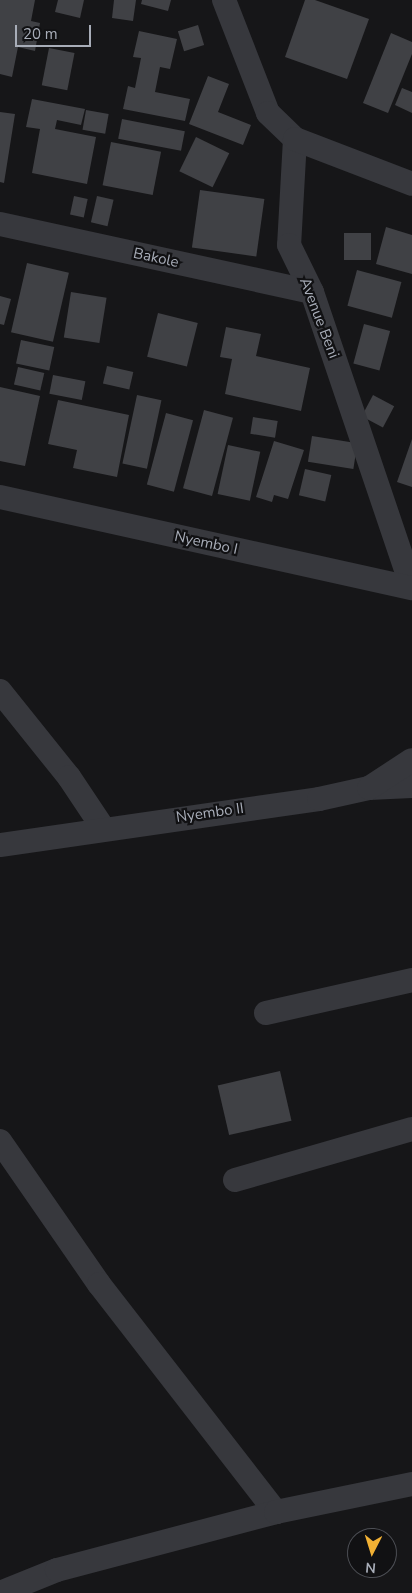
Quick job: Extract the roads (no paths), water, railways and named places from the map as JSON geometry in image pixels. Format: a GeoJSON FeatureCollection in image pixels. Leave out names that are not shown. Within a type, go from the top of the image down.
{"type":"FeatureCollection","features":[{"type":"Feature","properties":{"kind":"street"},"geometry":{"type":"LineString","coordinates":[[224,0],[268,113],[294,139],[412,184]]}},
{"type":"Feature","properties":{"kind":"street","name":"Avenue Beni"},"geometry":{"type":"LineString","coordinates":[[294,139],[289,245],[312,292],[412,587]]}},
{"type":"Feature","properties":{"kind":"street","name":"Bakole"},"geometry":{"type":"LineString","coordinates":[[0,224],[312,292]]}},
{"type":"Feature","properties":{"kind":"street","name":"Nyembo I"},"geometry":{"type":"LineString","coordinates":[[0,497],[412,587]]}},
{"type":"Feature","properties":{"kind":"street"},"geometry":{"type":"LineString","coordinates":[[0,690],[69,777],[103,828]]}},
{"type":"Feature","properties":{"kind":"street","name":"Nyembo II"},"geometry":{"type":"LineString","coordinates":[[0,845],[103,828],[319,799],[369,788],[412,760]]}},
{"type":"Feature","properties":{"kind":"street"},"geometry":{"type":"LineString","coordinates":[[369,788],[412,786]]}},
{"type":"Feature","properties":{"kind":"street"},"geometry":{"type":"LineString","coordinates":[[266,1013],[412,980]]}},
{"type":"Feature","properties":{"kind":"street"},"geometry":{"type":"LineString","coordinates":[[235,1180],[412,1129]]}},
{"type":"Feature","properties":{"kind":"street"},"geometry":{"type":"LineString","coordinates":[[0,1141],[99,1284],[276,1512]]}},
{"type":"Feature","properties":{"kind":"street"},"geometry":{"type":"LineString","coordinates":[[0,1593],[57,1570],[276,1512],[412,1484]]}}]}
